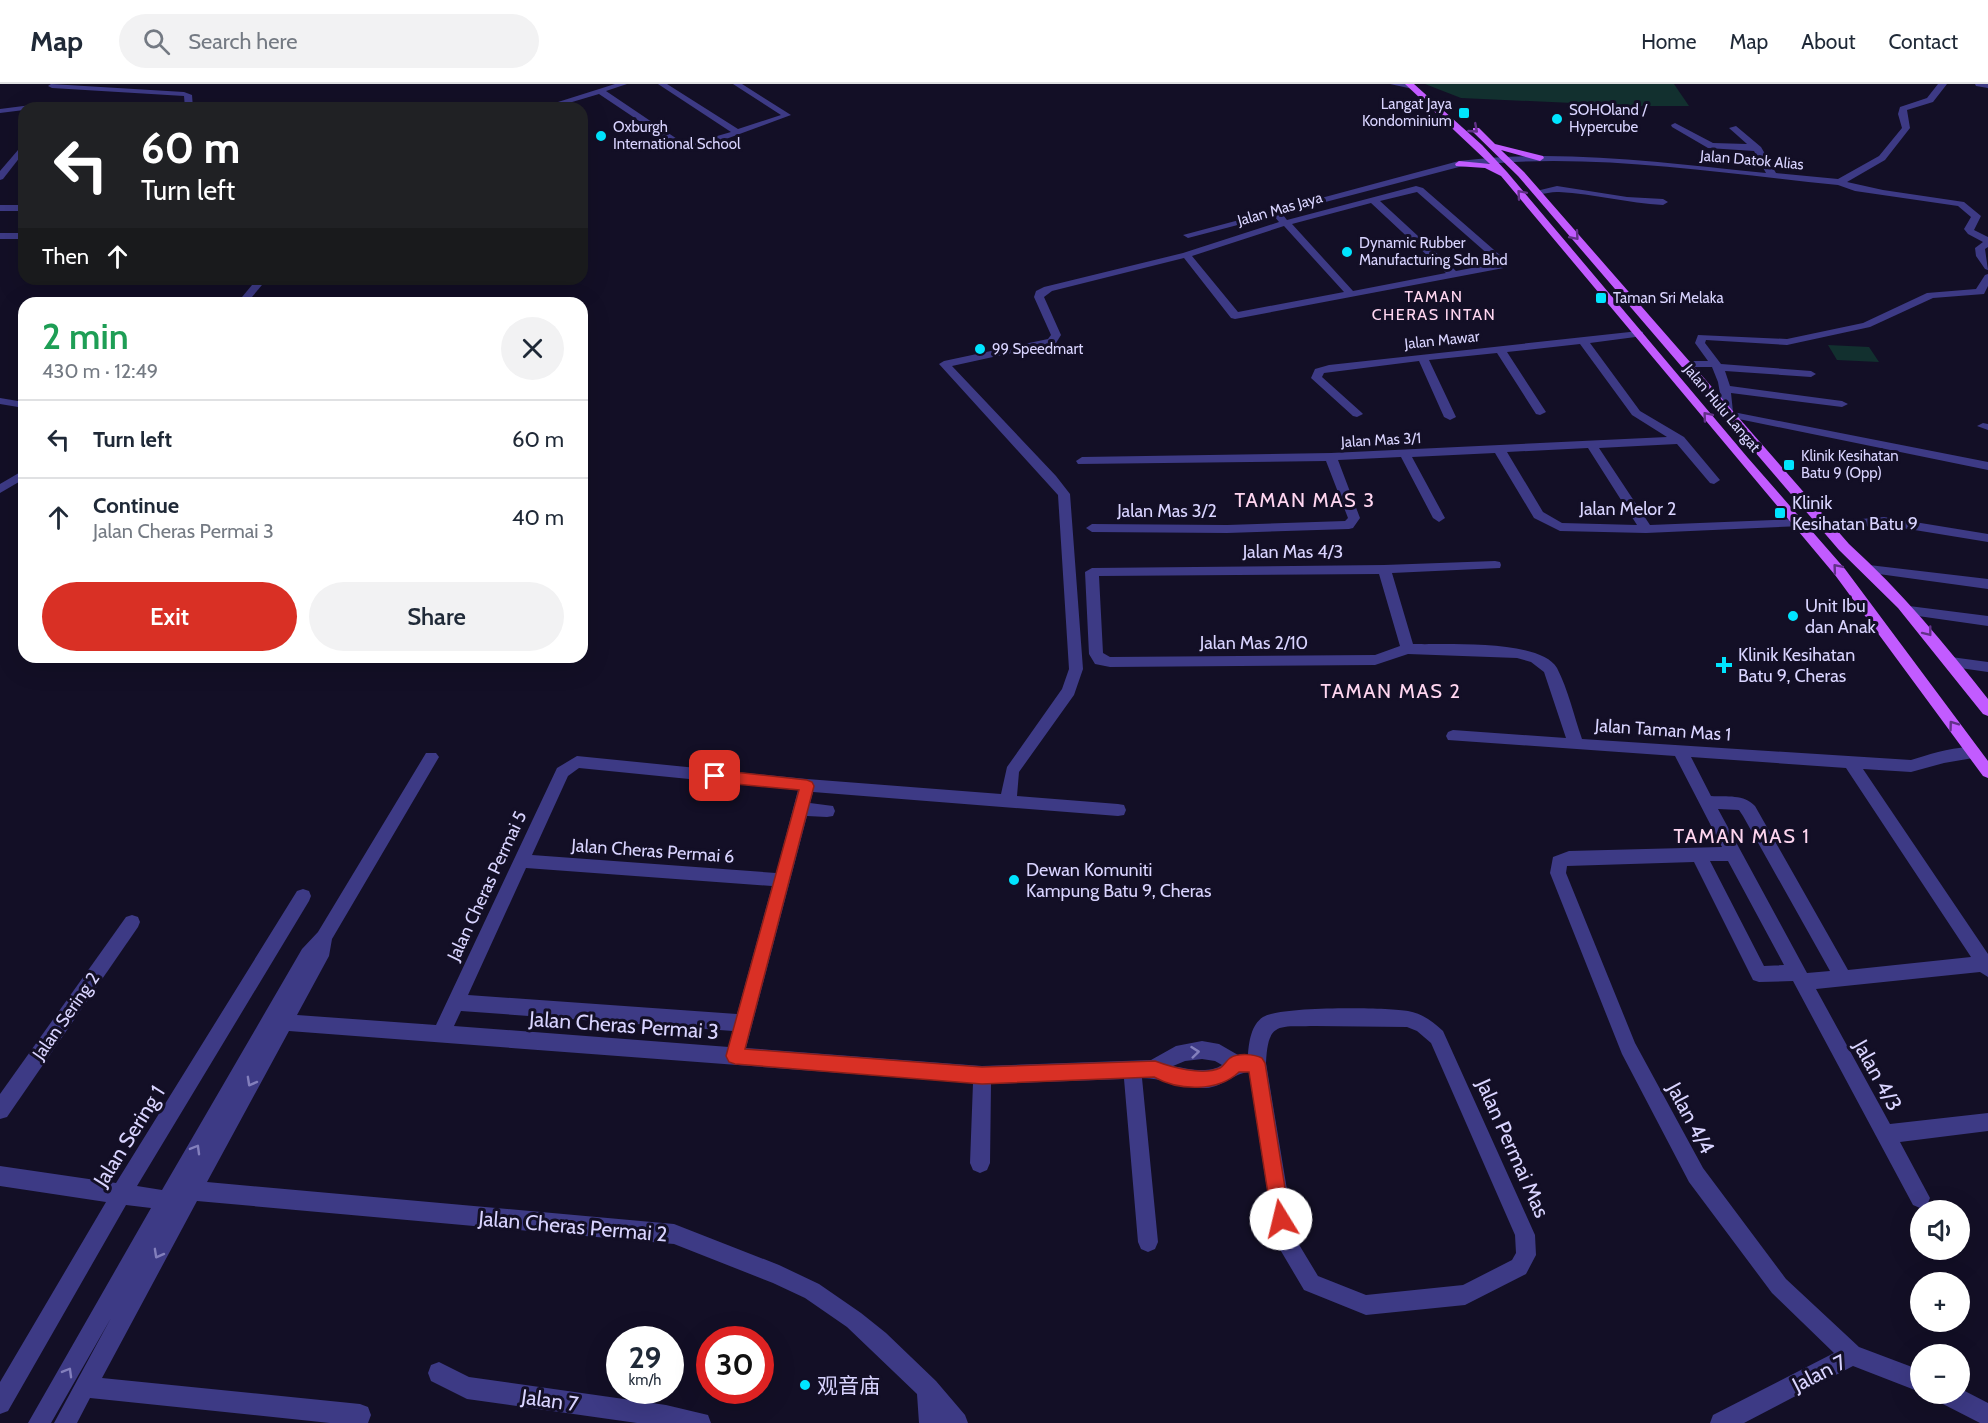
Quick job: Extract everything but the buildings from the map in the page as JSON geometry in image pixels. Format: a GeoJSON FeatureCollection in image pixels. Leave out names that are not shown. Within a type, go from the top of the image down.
{"type":"FeatureCollection","features":[{"type":"Feature","properties":{"kind":"main road"},"geometry":{"type":"LineString","coordinates":[[1413,85],[1464,120]]}},
{"type":"Feature","properties":{"kind":"main road","name":"Jalan Hulu Langat"},"geometry":{"type":"LineString","coordinates":[[1413,85],[1479,147],[1504,174],[1840,572],[1875,616],[1988,772]]}},
{"type":"Feature","properties":{"kind":"main road","name":"Jalan Hulu Langat"},"geometry":{"type":"LineString","coordinates":[[1472,126],[1521,174],[1844,547],[1869,569],[1909,611],[1988,710]]}},
{"type":"Feature","properties":{"kind":"main road"},"geometry":{"type":"LineString","coordinates":[[1490,144],[1540,158]]}},
{"type":"Feature","properties":{"kind":"main road"},"geometry":{"type":"LineString","coordinates":[[1462,163],[1481,154],[1479,147]]}},
{"type":"Feature","properties":{"kind":"main road"},"geometry":{"type":"LineString","coordinates":[[1521,174],[1524,161],[1540,158]]}},
{"type":"Feature","properties":{"kind":"main road"},"geometry":{"type":"LineString","coordinates":[[1462,163],[1487,165],[1504,174]]}},
{"type":"Feature","properties":{"kind":"street"},"geometry":{"type":"LineString","coordinates":[[559,102],[600,87],[623,84]]}},
{"type":"Feature","properties":{"kind":"street"},"geometry":{"type":"LineString","coordinates":[[662,84],[738,133]]}},
{"type":"Feature","properties":{"kind":"street"},"geometry":{"type":"LineString","coordinates":[[600,87],[684,148],[693,148],[787,114],[737,84]]}},
{"type":"Feature","properties":{"kind":"street"},"geometry":{"type":"LineString","coordinates":[[1394,84],[1413,85]]}},
{"type":"Feature","properties":{"kind":"street"},"geometry":{"type":"LineString","coordinates":[[1840,182],[1882,158],[1906,128],[1902,114],[1904,109],[1930,100],[1943,84]]}},
{"type":"Feature","properties":{"kind":"street"},"geometry":{"type":"LineString","coordinates":[[1979,84],[1988,86]]}},
{"type":"Feature","properties":{"kind":"street"},"geometry":{"type":"LineString","coordinates":[[52,86],[184,94],[188,95],[189,102]]}},
{"type":"Feature","properties":{"kind":"street"},"geometry":{"type":"LineString","coordinates":[[0,111],[18,108]]}},
{"type":"Feature","properties":{"kind":"street"},"geometry":{"type":"LineString","coordinates":[[1675,124],[1711,146],[1743,146],[1758,149]]}},
{"type":"Feature","properties":{"kind":"street"},"geometry":{"type":"LineString","coordinates":[[1733,128],[1758,149],[1764,164],[1773,176]]}},
{"type":"Feature","properties":{"kind":"street"},"geometry":{"type":"LineString","coordinates":[[0,177],[18,154]]}},
{"type":"Feature","properties":{"kind":"street","name":"Jalan Datok Alias"},"geometry":{"type":"LineString","coordinates":[[1188,235],[1462,163],[1504,158],[1540,158],[1635,163],[1840,182],[1855,188],[1961,204],[1976,216],[1969,228],[1971,232],[1984,238],[1988,243],[1980,248],[1984,254]]}},
{"type":"Feature","properties":{"kind":"street"},"geometry":{"type":"LineString","coordinates":[[0,162],[18,160]]}},
{"type":"Feature","properties":{"kind":"street"},"geometry":{"type":"LineString","coordinates":[[1536,192],[1557,189],[1627,200],[1663,202]]}},
{"type":"Feature","properties":{"kind":"street","name":"Jalan Mas Jaya"},"geometry":{"type":"LineString","coordinates":[[1008,802],[1012,771],[1069,691],[1076,669],[1064,494],[1052,478],[944,364],[1052,341],[1056,335],[1039,297],[1040,293],[1186,255],[1285,223],[1372,199],[1420,190],[1506,265],[1455,276]]}},
{"type":"Feature","properties":{"kind":"street"},"geometry":{"type":"LineString","coordinates":[[1372,199],[1455,276]]}},
{"type":"Feature","properties":{"kind":"street"},"geometry":{"type":"LineString","coordinates":[[0,208],[18,208]]}},
{"type":"Feature","properties":{"kind":"street"},"geometry":{"type":"LineString","coordinates":[[1274,212],[1351,294]]}},
{"type":"Feature","properties":{"kind":"street"},"geometry":{"type":"LineString","coordinates":[[0,236],[18,236]]}},
{"type":"Feature","properties":{"kind":"street"},"geometry":{"type":"LineString","coordinates":[[0,244],[11,236]]}},
{"type":"Feature","properties":{"kind":"street"},"geometry":{"type":"LineString","coordinates":[[1984,254],[1988,267]]}},
{"type":"Feature","properties":{"kind":"street"},"geometry":{"type":"LineString","coordinates":[[1186,255],[1235,316],[1455,276]]}},
{"type":"Feature","properties":{"kind":"street"},"geometry":{"type":"LineString","coordinates":[[1988,277],[1980,292],[1931,296],[1866,325],[1787,342],[1702,337],[1700,343],[1718,365],[1726,389],[1728,414],[1988,466]]}},
{"type":"Feature","properties":{"kind":"street"},"geometry":{"type":"LineString","coordinates":[[247,297],[257,285]]}},
{"type":"Feature","properties":{"kind":"street","name":"Jalan Mawar"},"geometry":{"type":"LineString","coordinates":[[1357,414],[1316,378],[1319,371],[1499,348],[1640,334]]}},
{"type":"Feature","properties":{"kind":"street"},"geometry":{"type":"LineString","coordinates":[[1583,340],[1636,413],[1680,440],[1714,480]]}},
{"type":"Feature","properties":{"kind":"street"},"geometry":{"type":"LineString","coordinates":[[1499,348],[1540,412]]}},
{"type":"Feature","properties":{"kind":"street"},"geometry":{"type":"LineString","coordinates":[[1422,357],[1450,417]]}},
{"type":"Feature","properties":{"kind":"street"},"geometry":{"type":"LineString","coordinates":[[1686,364],[1811,374]]}},
{"type":"Feature","properties":{"kind":"street"},"geometry":{"type":"LineString","coordinates":[[1726,389],[1842,404]]}},
{"type":"Feature","properties":{"kind":"street"},"geometry":{"type":"LineString","coordinates":[[0,401],[18,404]]}},
{"type":"Feature","properties":{"kind":"street","name":"Jalan Mas 3/1"},"geometry":{"type":"LineString","coordinates":[[1082,461],[1331,457],[1680,440]]}},
{"type":"Feature","properties":{"kind":"street"},"geometry":{"type":"LineString","coordinates":[[1591,444],[1646,529]]}},
{"type":"Feature","properties":{"kind":"street","name":"Jalan Melor 2"},"geometry":{"type":"LineString","coordinates":[[1498,449],[1538,515],[1560,527],[1646,529],[1798,523]]}},
{"type":"Feature","properties":{"kind":"street"},"geometry":{"type":"LineString","coordinates":[[1405,454],[1439,518]]}},
{"type":"Feature","properties":{"kind":"street","name":"Jalan Mas 3/2"},"geometry":{"type":"LineString","coordinates":[[1092,528],[1227,529],[1349,525],[1354,518],[1331,457]]}},
{"type":"Feature","properties":{"kind":"street"},"geometry":{"type":"LineString","coordinates":[[0,479],[18,468]]}},
{"type":"Feature","properties":{"kind":"street"},"geometry":{"type":"LineString","coordinates":[[0,489],[18,478]]}},
{"type":"Feature","properties":{"kind":"street"},"geometry":{"type":"LineString","coordinates":[[1826,526],[1851,525],[1868,520],[1884,521],[1988,538]]}},
{"type":"Feature","properties":{"kind":"street","name":"Jalan Mas 4/3"},"geometry":{"type":"LineString","coordinates":[[1100,660],[1096,654],[1092,572],[1384,569],[1494,565]]}},
{"type":"Feature","properties":{"kind":"street"},"geometry":{"type":"LineString","coordinates":[[1384,569],[1407,649],[1518,653],[1536,658],[1551,669],[1576,744]]}},
{"type":"Feature","properties":{"kind":"street"},"geometry":{"type":"LineString","coordinates":[[1869,569],[1988,584]]}},
{"type":"Feature","properties":{"kind":"street"},"geometry":{"type":"LineString","coordinates":[[1909,611],[1988,621]]}},
{"type":"Feature","properties":{"kind":"street","name":"Jalan Mas 2/10"},"geometry":{"type":"LineString","coordinates":[[1100,660],[1375,660],[1407,649]]}},
{"type":"Feature","properties":{"kind":"street"},"geometry":{"type":"LineString","coordinates":[[1951,662],[1988,667]]}},
{"type":"Feature","properties":{"kind":"street","name":"Jalan Taman Mas 1"},"geometry":{"type":"LineString","coordinates":[[1453,736],[1911,766],[1944,757],[1974,753]]}},
{"type":"Feature","properties":{"kind":"street","name":"Jalan 4/3"},"geometry":{"type":"LineString","coordinates":[[1680,751],[1733,854],[1920,1198]]}},
{"type":"Feature","properties":{"kind":"street"},"geometry":{"type":"LineString","coordinates":[[39,1423],[179,1196],[277,1022],[320,956],[324,937],[431,758]]}},
{"type":"Feature","properties":{"kind":"street","name":"Jalan Cheras Permai 5"},"geometry":{"type":"LineString","coordinates":[[441,1034],[562,772],[577,762],[807,786]]}},
{"type":"Feature","properties":{"kind":"street"},"geometry":{"type":"LineString","coordinates":[[1733,854],[1699,855],[1759,974],[1843,978],[1986,967],[1850,762]]}},
{"type":"Feature","properties":{"kind":"street"},"geometry":{"type":"LineString","coordinates":[[735,1056],[807,786],[1118,810]]}},
{"type":"Feature","properties":{"kind":"street"},"geometry":{"type":"LineString","coordinates":[[1706,802],[1743,804],[1843,978]]}},
{"type":"Feature","properties":{"kind":"street"},"geometry":{"type":"LineString","coordinates":[[801,809],[827,811]]}},
{"type":"Feature","properties":{"kind":"street","name":"Jalan 4/4"},"geometry":{"type":"LineString","coordinates":[[1699,855],[1569,858],[1559,862],[1558,873],[1628,1048],[1696,1175],[1779,1286],[1852,1355]]}},
{"type":"Feature","properties":{"kind":"street","name":"Jalan Cheras Permai 6"},"geometry":{"type":"LineString","coordinates":[[521,861],[782,880]]}},
{"type":"Feature","properties":{"kind":"street","name":"Jalan Sering 1"},"geometry":{"type":"LineString","coordinates":[[0,1403],[121,1194],[303,896]]}},
{"type":"Feature","properties":{"kind":"street","name":"Jalan Sering 2"},"geometry":{"type":"LineString","coordinates":[[0,1110],[132,922]]}},
{"type":"Feature","properties":{"kind":"street"},"geometry":{"type":"LineString","coordinates":[[456,1002],[744,1023]]}},
{"type":"Feature","properties":{"kind":"street","name":"Jalan Permai Mas"},"geometry":{"type":"LineString","coordinates":[[1292,1018],[1407,1019],[1423,1024],[1437,1037],[1525,1235],[1526,1255],[1519,1267],[1465,1295],[1366,1305],[1311,1283],[1285,1241],[1257,1063],[1259,1035],[1272,1022],[1292,1018]]}},
{"type":"Feature","properties":{"kind":"street","name":"Jalan Cheras Permai 3"},"geometry":{"type":"LineString","coordinates":[[277,1022],[982,1075],[1155,1069]]}},
{"type":"Feature","properties":{"kind":"street"},"geometry":{"type":"LineString","coordinates":[[1236,1064],[1224,1075],[1210,1078],[1180,1078],[1155,1069],[1164,1060],[1178,1054],[1203,1051],[1218,1053],[1236,1064],[1257,1063]]}},
{"type":"Feature","properties":{"kind":"street"},"geometry":{"type":"LineString","coordinates":[[1132,1070],[1148,1242]]}},
{"type":"Feature","properties":{"kind":"street"},"geometry":{"type":"LineString","coordinates":[[980,1163],[982,1075]]}},
{"type":"Feature","properties":{"kind":"street"},"geometry":{"type":"LineString","coordinates":[[1885,1134],[1988,1122]]}},
{"type":"Feature","properties":{"kind":"street","name":"Jalan Cheras Permai 2"},"geometry":{"type":"LineString","coordinates":[[0,1176],[121,1194],[179,1196],[674,1234],[779,1275],[812,1291],[854,1320],[928,1389],[957,1423]]}},
{"type":"Feature","properties":{"kind":"street"},"geometry":{"type":"LineString","coordinates":[[65,1423],[179,1196]]}},
{"type":"Feature","properties":{"kind":"street","name":"Jalan 7"},"geometry":{"type":"LineString","coordinates":[[1721,1423],[1852,1355],[1910,1377]]}},
{"type":"Feature","properties":{"kind":"street","name":"Jalan 7"},"geometry":{"type":"LineString","coordinates":[[439,1373],[466,1388],[666,1416],[700,1423]]}},
{"type":"Feature","properties":{"kind":"street"},"geometry":{"type":"LineString","coordinates":[[85,1387],[360,1415]]}},
{"type":"Feature","properties":{"kind":"street"},"geometry":{"type":"LineString","coordinates":[[928,1389],[930,1423]]}},
{"type":"Feature","properties":{"kind":"street"},"geometry":{"type":"LineString","coordinates":[[1967,1404],[1988,1415]]}},
{"type":"Feature","properties":{"kind":"green space"},"geometry":{"type":"Polygon","coordinates":[[[1425,84],[1674,84],[1689,106],[1461,98],[1425,84]]]}},
{"type":"Feature","properties":{"kind":"green space"},"geometry":{"type":"Polygon","coordinates":[[[1828,345],[1869,347],[1879,362],[1837,360],[1828,345]]]}},
{"type":"Feature","properties":{"kind":"place","name":"Langat Jaya Kondominium"},"geometry":{"type":"Point","coordinates":[1464,113]}},
{"type":"Feature","properties":{"kind":"place","name":"SOHOland / Hypercube"},"geometry":{"type":"Point","coordinates":[1557,119]}},
{"type":"Feature","properties":{"kind":"place","name":"Oxburgh International School"},"geometry":{"type":"Point","coordinates":[601,136]}},
{"type":"Feature","properties":{"kind":"place","name":"Dynamic Rubber Manufacturing Sdn Bhd"},"geometry":{"type":"Point","coordinates":[1347,252]}},
{"type":"Feature","properties":{"kind":"place","name":"Taman Sri Melaka"},"geometry":{"type":"Point","coordinates":[1601,298]}},
{"type":"Feature","properties":{"kind":"place","name":"99 Speedmart"},"geometry":{"type":"Point","coordinates":[980,349]}},
{"type":"Feature","properties":{"kind":"place","name":"Klinik Kesihatan Batu 9 (Opp)"},"geometry":{"type":"Point","coordinates":[1789,465]}},
{"type":"Feature","properties":{"kind":"place","name":"Klinik Kesihatan Batu 9"},"geometry":{"type":"Point","coordinates":[1780,513]}},
{"type":"Feature","properties":{"kind":"place","name":"Unit Ibu dan Anak"},"geometry":{"type":"Point","coordinates":[1793,616]}},
{"type":"Feature","properties":{"kind":"place","name":"Klinik Kesihatan Batu 9, Cheras"},"geometry":{"type":"Point","coordinates":[1724,665]}},
{"type":"Feature","properties":{"kind":"place","name":"Dewan Komuniti Kampung Batu 9, Cheras"},"geometry":{"type":"Point","coordinates":[1014,880]}},
{"type":"Feature","properties":{"kind":"place","name":"观音庙"},"geometry":{"type":"Point","coordinates":[805,1385]}},
{"type":"Feature","properties":{"kind":"district","name":"TAMAN CHERAS INTAN"},"geometry":{"type":"Point","coordinates":[1434,305]}},
{"type":"Feature","properties":{"kind":"district","name":"TAMAN MAS 3"},"geometry":{"type":"Point","coordinates":[1305,500]}},
{"type":"Feature","properties":{"kind":"district","name":"TAMAN MAS 2"},"geometry":{"type":"Point","coordinates":[1391,691]}},
{"type":"Feature","properties":{"kind":"district","name":"TAMAN MAS 1"},"geometry":{"type":"Point","coordinates":[1742,836]}},
{"type":"Feature","properties":{"kind":"route"},"geometry":{"type":"LineString","coordinates":[[715,776],[807,786],[735,1056],[982,1075],[1155,1069],[1180,1078],[1210,1078],[1224,1075],[1236,1064],[1257,1063],[1281,1219]]}}]}
